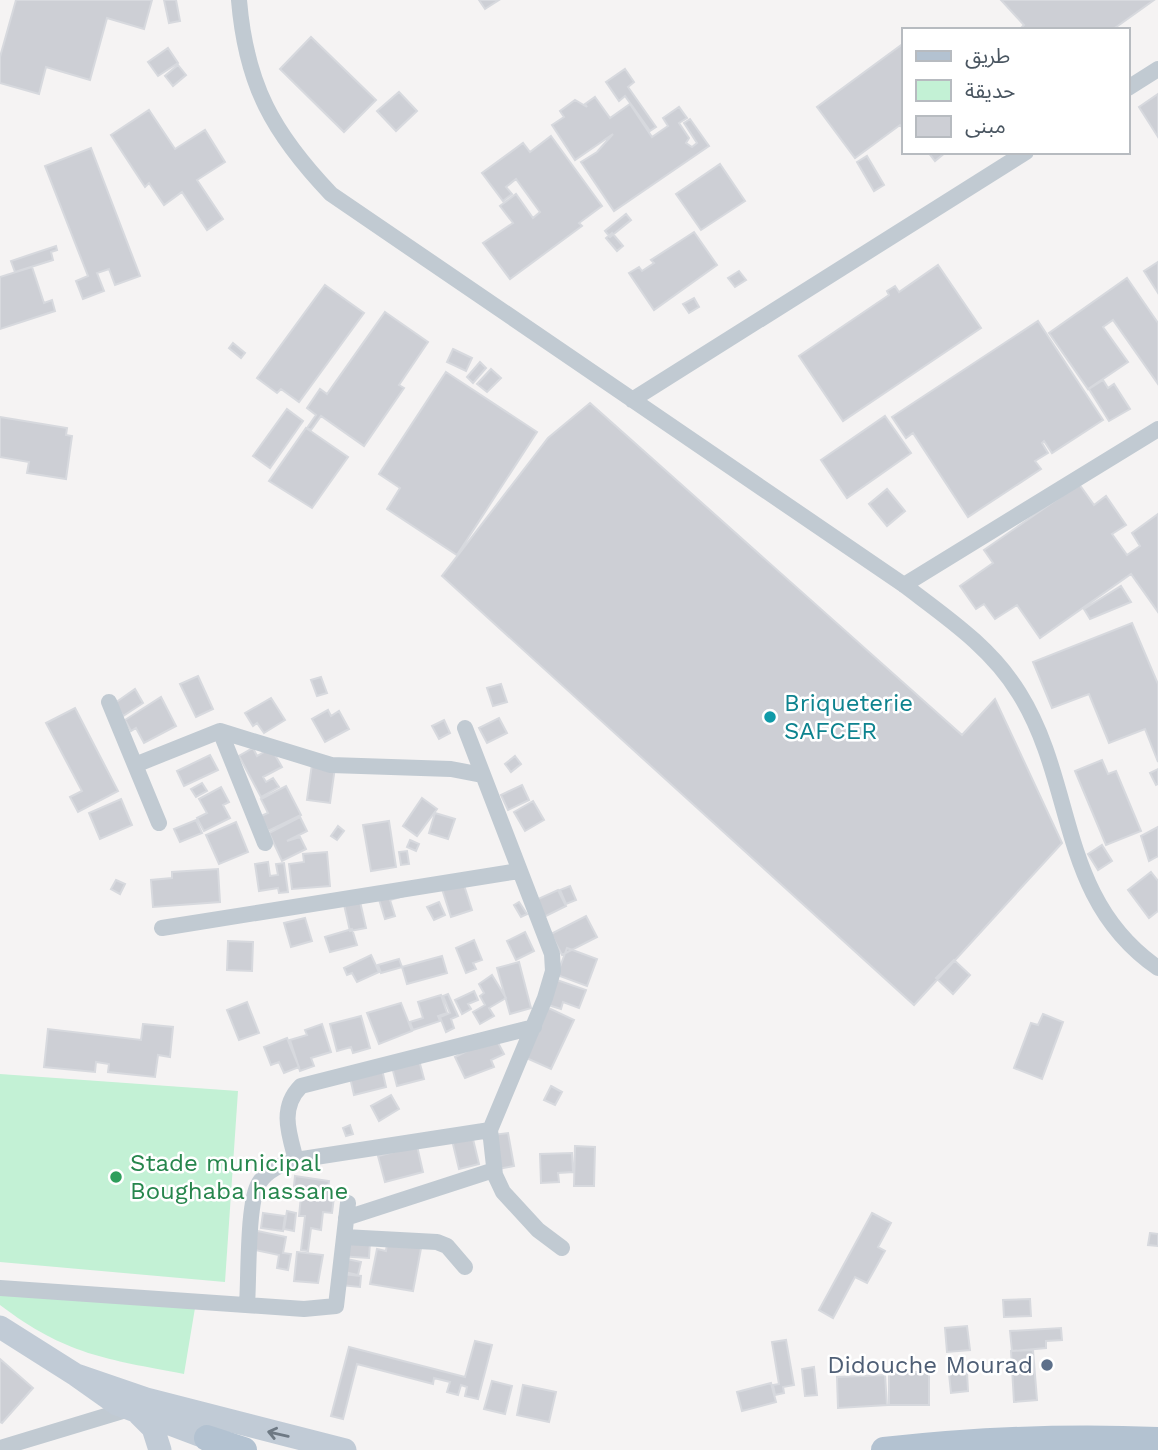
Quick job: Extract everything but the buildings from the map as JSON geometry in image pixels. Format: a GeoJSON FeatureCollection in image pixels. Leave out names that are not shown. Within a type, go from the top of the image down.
{"type":"FeatureCollection","features":[{"type":"Feature","properties":{"kind":"main road"},"geometry":{"type":"LineString","coordinates":[[0,1327],[134,1412],[153,1428],[160,1450]]}},
{"type":"Feature","properties":{"kind":"main road"},"geometry":{"type":"LineString","coordinates":[[76,1374],[146,1399],[345,1450]]}},
{"type":"Feature","properties":{"kind":"main road"},"geometry":{"type":"LineString","coordinates":[[134,1412],[244,1450]]}},
{"type":"Feature","properties":{"kind":"main road"},"geometry":{"type":"LineString","coordinates":[[884,1450],[930,1445],[1095,1437],[1158,1440]]}},
{"type":"Feature","properties":{"kind":"street"},"geometry":{"type":"LineString","coordinates":[[239,0],[243,46],[261,100],[296,158],[331,194],[904,585],[967,633],[999,664],[1020,695],[1037,729],[1089,888],[1107,920],[1137,953],[1158,968]]}},
{"type":"Feature","properties":{"kind":"street"},"geometry":{"type":"LineString","coordinates":[[1130,87],[1158,69]]}},
{"type":"Feature","properties":{"kind":"street"},"geometry":{"type":"LineString","coordinates":[[632,400],[1023,154]]}},
{"type":"Feature","properties":{"kind":"street"},"geometry":{"type":"LineString","coordinates":[[904,585],[1158,429]]}},
{"type":"Feature","properties":{"kind":"street"},"geometry":{"type":"LineString","coordinates":[[109,702],[159,822]]}},
{"type":"Feature","properties":{"kind":"street"},"geometry":{"type":"LineString","coordinates":[[464,729],[552,954],[553,971],[534,1027],[490,1130],[494,1170],[503,1192],[562,1248]]}},
{"type":"Feature","properties":{"kind":"street"},"geometry":{"type":"LineString","coordinates":[[135,765],[220,732],[331,765],[451,769],[482,775]]}},
{"type":"Feature","properties":{"kind":"street"},"geometry":{"type":"LineString","coordinates":[[220,732],[265,844]]}},
{"type":"Feature","properties":{"kind":"street"},"geometry":{"type":"LineString","coordinates":[[162,928],[519,872]]}},
{"type":"Feature","properties":{"kind":"street"},"geometry":{"type":"LineString","coordinates":[[296,1160],[287,1127],[287,1110],[292,1096],[301,1086],[534,1027]]}},
{"type":"Feature","properties":{"kind":"street"},"geometry":{"type":"LineString","coordinates":[[247,1305],[253,1202],[258,1184],[273,1168],[296,1160],[490,1130]]}},
{"type":"Feature","properties":{"kind":"street"},"geometry":{"type":"LineString","coordinates":[[0,1288],[304,1309],[336,1306],[347,1210],[494,1170]]}},
{"type":"Feature","properties":{"kind":"street"},"geometry":{"type":"LineString","coordinates":[[344,1237],[437,1242],[447,1246],[465,1267]]}},
{"type":"Feature","properties":{"kind":"street"},"geometry":{"type":"LineString","coordinates":[[0,1448],[134,1412]]}},
{"type":"Feature","properties":{"kind":"green space","name":"Stade municipal Boughaba hassane"},"geometry":{"type":"Polygon","coordinates":[[[0,1074],[238,1091],[225,1282],[0,1262],[0,1074]]]}},
{"type":"Feature","properties":{"kind":"green space"},"geometry":{"type":"Polygon","coordinates":[[[0,1295],[195,1308],[184,1374],[109,1359],[67,1345],[24,1322],[0,1305],[0,1295]]]}},
{"type":"Feature","properties":{"kind":"place","name":"Briqueterie SAFCER"},"geometry":{"type":"Point","coordinates":[770,717]}},
{"type":"Feature","properties":{"kind":"place","name":"Stade municipal Boughaba hassane"},"geometry":{"type":"Point","coordinates":[116,1177]}},
{"type":"Feature","properties":{"kind":"place","name":"Didouche Mourad"},"geometry":{"type":"Point","coordinates":[1047,1365]}}]}
